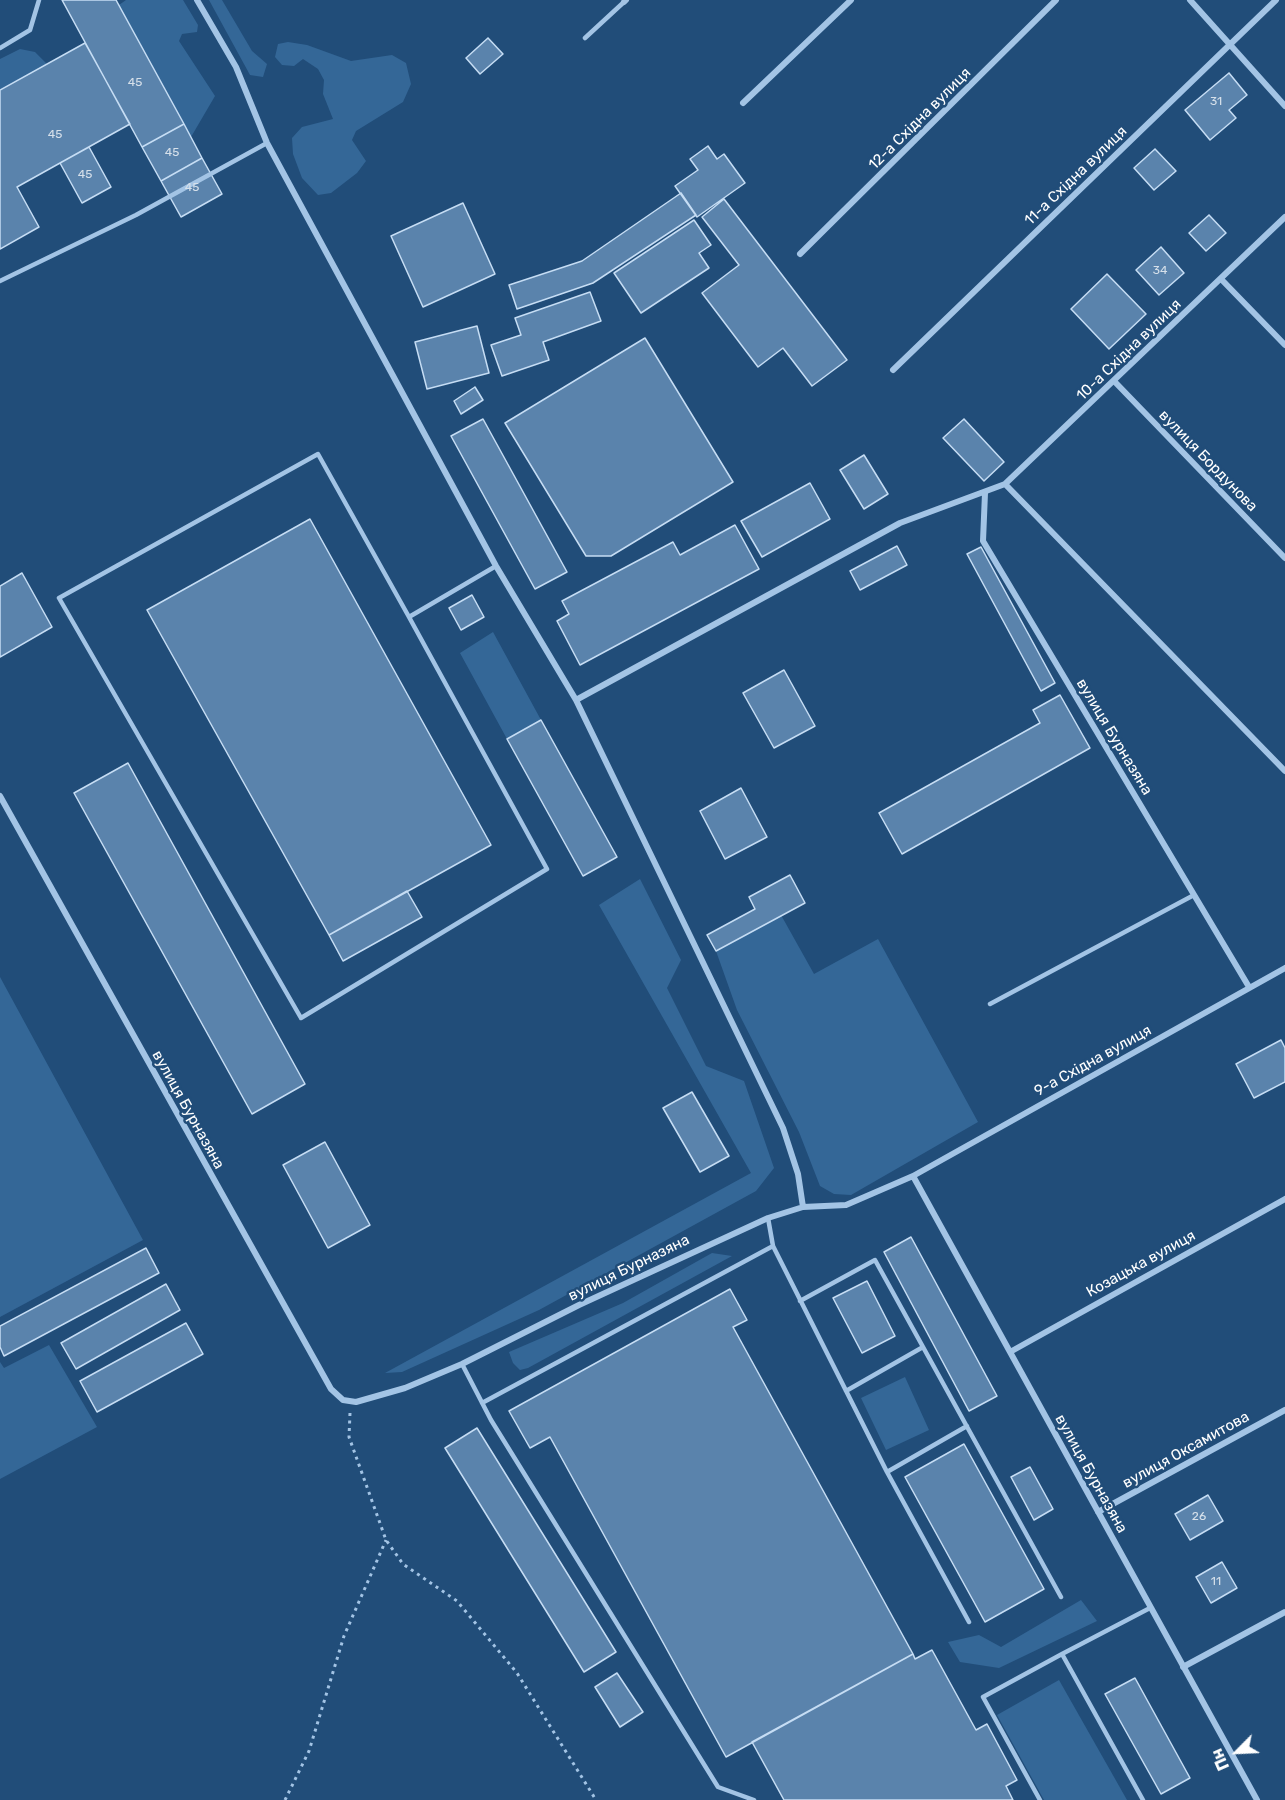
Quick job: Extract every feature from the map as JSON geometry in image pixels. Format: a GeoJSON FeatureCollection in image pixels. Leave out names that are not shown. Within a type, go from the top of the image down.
{"type":"FeatureCollection","features":[{"type":"Feature","properties":{"kind":"street"},"geometry":{"type":"LineString","coordinates":[[197,0],[236,67],[267,143],[496,566],[576,700],[783,1128],[798,1174],[803,1207]]}},
{"type":"Feature","properties":{"kind":"street"},"geometry":{"type":"LineString","coordinates":[[743,103],[851,0]]}},
{"type":"Feature","properties":{"kind":"street","name":"12-а Східна вулиця"},"geometry":{"type":"LineString","coordinates":[[800,254],[1056,0]]}},
{"type":"Feature","properties":{"kind":"street"},"geometry":{"type":"LineString","coordinates":[[1190,0],[1285,106]]}},
{"type":"Feature","properties":{"kind":"street","name":"11-а Східна вулиця"},"geometry":{"type":"LineString","coordinates":[[892,370],[1276,0]]}},
{"type":"Feature","properties":{"kind":"street","name":"10-а Східна вулиця"},"geometry":{"type":"LineString","coordinates":[[576,700],[900,523],[1005,484],[1285,217]]}},
{"type":"Feature","properties":{"kind":"street"},"geometry":{"type":"LineString","coordinates":[[1221,279],[1285,345]]}},
{"type":"Feature","properties":{"kind":"street","name":"вулиця Бордунова"},"geometry":{"type":"LineString","coordinates":[[1114,381],[1285,558]]}},
{"type":"Feature","properties":{"kind":"street"},"geometry":{"type":"LineString","coordinates":[[1005,484],[1285,771]]}},
{"type":"Feature","properties":{"kind":"street","name":"вулиця Бурназяна"},"geometry":{"type":"LineString","coordinates":[[985,493],[983,541],[1249,987]]}},
{"type":"Feature","properties":{"kind":"street","name":"вулиця Бурназяна"},"geometry":{"type":"LineString","coordinates":[[0,796],[2,805],[331,1389],[350,1402],[405,1388],[462,1364],[579,1305],[768,1218],[803,1207],[846,1205],[913,1176],[1257,1800]]}},
{"type":"Feature","properties":{"kind":"street","name":"9-а Східна вулиця"},"geometry":{"type":"LineString","coordinates":[[913,1176],[1285,968]]}},
{"type":"Feature","properties":{"kind":"street","name":"Козацька вулиця"},"geometry":{"type":"LineString","coordinates":[[1010,1352],[1285,1199]]}},
{"type":"Feature","properties":{"kind":"street","name":"вулиця Оксамитова"},"geometry":{"type":"LineString","coordinates":[[1098,1512],[1285,1410]]}},
{"type":"Feature","properties":{"kind":"street"},"geometry":{"type":"LineString","coordinates":[[1183,1667],[1285,1612]]}},
{"type":"Feature","properties":{"kind":"lane"},"geometry":{"type":"LineString","coordinates":[[0,48],[30,30],[39,0]]}},
{"type":"Feature","properties":{"kind":"lane"},"geometry":{"type":"LineString","coordinates":[[585,38],[625,1]]}},
{"type":"Feature","properties":{"kind":"lane"},"geometry":{"type":"LineString","coordinates":[[0,281],[136,215],[267,143]]}},
{"type":"Feature","properties":{"kind":"lane"},"geometry":{"type":"LineString","coordinates":[[318,454],[409,617],[547,869],[301,1018],[59,598],[318,454]]}},
{"type":"Feature","properties":{"kind":"lane"},"geometry":{"type":"LineString","coordinates":[[409,617],[496,566]]}},
{"type":"Feature","properties":{"kind":"lane"},"geometry":{"type":"LineString","coordinates":[[990,1004],[1194,895]]}},
{"type":"Feature","properties":{"kind":"lane"},"geometry":{"type":"LineString","coordinates":[[768,1218],[773,1246],[800,1301],[887,1472],[969,1622]]}},
{"type":"Feature","properties":{"kind":"lane"},"geometry":{"type":"LineString","coordinates":[[482,1403],[773,1246]]}},
{"type":"Feature","properties":{"kind":"lane"},"geometry":{"type":"LineString","coordinates":[[800,1301],[875,1260],[1061,1597]]}},
{"type":"Feature","properties":{"kind":"lane"},"geometry":{"type":"LineString","coordinates":[[846,1391],[923,1347]]}},
{"type":"Feature","properties":{"kind":"lane"},"geometry":{"type":"LineString","coordinates":[[462,1364],[482,1403],[718,1787],[754,1800]]}},
{"type":"Feature","properties":{"kind":"lane"},"geometry":{"type":"LineString","coordinates":[[887,1472],[967,1426]]}},
{"type":"Feature","properties":{"kind":"lane"},"geometry":{"type":"LineString","coordinates":[[1040,1800],[983,1697],[1150,1608]]}},
{"type":"Feature","properties":{"kind":"lane"},"geometry":{"type":"LineString","coordinates":[[1062,1654],[1143,1800]]}},
{"type":"Feature","properties":{"kind":"path"},"geometry":{"type":"LineString","coordinates":[[350,1402],[349,1437],[386,1540],[403,1564],[457,1601],[516,1673],[596,1800]]}},
{"type":"Feature","properties":{"kind":"path"},"geometry":{"type":"LineString","coordinates":[[285,1800],[309,1751],[344,1636],[386,1540]]}},
{"type":"Feature","properties":{"kind":"shaded area"},"geometry":{"type":"Polygon","coordinates":[[[126,0],[183,0],[198,25],[197,32],[182,34],[179,41],[215,96],[191,137],[119,5],[126,0]]]}},
{"type":"Feature","properties":{"kind":"shaded area"},"geometry":{"type":"Polygon","coordinates":[[[209,0],[222,0],[252,51],[267,64],[263,77],[250,75],[209,0]]]}},
{"type":"Feature","properties":{"kind":"shaded area"},"geometry":{"type":"Polygon","coordinates":[[[288,42],[307,45],[351,61],[392,55],[406,63],[411,84],[403,102],[356,131],[352,140],[366,161],[357,173],[331,193],[318,195],[302,178],[293,154],[292,138],[302,127],[333,119],[323,94],[324,80],[318,69],[303,59],[294,66],[282,65],[275,57],[278,44],[288,42]]]}},
{"type":"Feature","properties":{"kind":"shaded area"},"geometry":{"type":"Polygon","coordinates":[[[20,49],[35,52],[47,64],[0,90],[0,59],[20,49]]]}},
{"type":"Feature","properties":{"kind":"shaded area"},"geometry":{"type":"Polygon","coordinates":[[[493,632],[541,720],[507,739],[460,653],[493,632]]]}},
{"type":"Feature","properties":{"kind":"shaded area"},"geometry":{"type":"Polygon","coordinates":[[[640,879],[681,960],[667,988],[706,1066],[744,1081],[774,1168],[756,1191],[539,1310],[402,1372],[385,1373],[751,1173],[599,905],[640,879]]]}},
{"type":"Feature","properties":{"kind":"shaded area"},"geometry":{"type":"Polygon","coordinates":[[[781,915],[814,974],[878,939],[978,1122],[851,1195],[834,1194],[820,1186],[799,1132],[737,1010],[716,951],[781,915]]]}},
{"type":"Feature","properties":{"kind":"shaded area"},"geometry":{"type":"Polygon","coordinates":[[[0,977],[143,1240],[0,1317],[0,977]]]}},
{"type":"Feature","properties":{"kind":"shaded area"},"geometry":{"type":"Polygon","coordinates":[[[712,1253],[732,1256],[528,1368],[520,1370],[513,1363],[509,1352],[623,1303],[712,1253]]]}},
{"type":"Feature","properties":{"kind":"shaded area"},"geometry":{"type":"Polygon","coordinates":[[[49,1345],[97,1427],[0,1479],[0,1362],[4,1368],[49,1345]]]}},
{"type":"Feature","properties":{"kind":"shaded area"},"geometry":{"type":"Polygon","coordinates":[[[905,1377],[929,1430],[886,1450],[861,1398],[905,1377]]]}},
{"type":"Feature","properties":{"kind":"shaded area"},"geometry":{"type":"Polygon","coordinates":[[[1081,1600],[1097,1621],[999,1668],[960,1662],[948,1642],[979,1635],[1001,1647],[1081,1600]]]}},
{"type":"Feature","properties":{"kind":"shaded area"},"geometry":{"type":"Polygon","coordinates":[[[1059,1680],[1127,1800],[1044,1800],[997,1715],[1059,1680]]]}},
{"type":"Feature","properties":{"kind":"building"},"geometry":{"type":"Polygon","coordinates":[[[62,0],[116,0],[184,124],[142,147],[62,0]]]}},
{"type":"Feature","properties":{"kind":"building"},"geometry":{"type":"Polygon","coordinates":[[[488,38],[503,54],[480,74],[466,58],[488,38]]]}},
{"type":"Feature","properties":{"kind":"building"},"geometry":{"type":"Polygon","coordinates":[[[85,43],[130,124],[17,187],[39,227],[0,249],[0,90],[85,43]]]}},
{"type":"Feature","properties":{"kind":"building"},"geometry":{"type":"Polygon","coordinates":[[[1229,73],[1247,95],[1229,110],[1236,118],[1210,140],[1185,110],[1229,73]]]}},
{"type":"Feature","properties":{"kind":"building"},"geometry":{"type":"Polygon","coordinates":[[[184,124],[202,158],[161,181],[142,147],[184,124]]]}},
{"type":"Feature","properties":{"kind":"building"},"geometry":{"type":"Polygon","coordinates":[[[708,146],[717,159],[724,154],[745,183],[697,217],[675,186],[698,170],[690,159],[708,146]]]}},
{"type":"Feature","properties":{"kind":"building"},"geometry":{"type":"Polygon","coordinates":[[[89,147],[111,187],[82,203],[60,163],[89,147]]]}},
{"type":"Feature","properties":{"kind":"building"},"geometry":{"type":"Polygon","coordinates":[[[1155,149],[1176,171],[1154,190],[1134,168],[1155,149]]]}},
{"type":"Feature","properties":{"kind":"building"},"geometry":{"type":"Polygon","coordinates":[[[202,158],[222,194],[181,217],[161,181],[202,158]]]}},
{"type":"Feature","properties":{"kind":"building"},"geometry":{"type":"Polygon","coordinates":[[[681,193],[696,215],[593,283],[517,309],[509,285],[582,261],[681,193]]]}},
{"type":"Feature","properties":{"kind":"building"},"geometry":{"type":"Polygon","coordinates":[[[724,199],[847,360],[812,386],[783,348],[758,367],[702,293],[739,265],[702,217],[724,199]]]}},
{"type":"Feature","properties":{"kind":"building"},"geometry":{"type":"Polygon","coordinates":[[[463,203],[495,274],[423,307],[391,236],[463,203]]]}},
{"type":"Feature","properties":{"kind":"building"},"geometry":{"type":"Polygon","coordinates":[[[1209,215],[1226,233],[1206,251],[1189,233],[1209,215]]]}},
{"type":"Feature","properties":{"kind":"building"},"geometry":{"type":"Polygon","coordinates":[[[694,220],[711,245],[699,253],[709,268],[641,313],[614,273],[694,220]]]}},
{"type":"Feature","properties":{"kind":"building"},"geometry":{"type":"Polygon","coordinates":[[[1161,247],[1184,273],[1159,295],[1136,270],[1161,247]]]}},
{"type":"Feature","properties":{"kind":"building"},"geometry":{"type":"Polygon","coordinates":[[[1107,274],[1146,314],[1109,349],[1071,309],[1107,274]]]}},
{"type":"Feature","properties":{"kind":"building"},"geometry":{"type":"Polygon","coordinates":[[[590,292],[601,321],[543,342],[549,360],[502,376],[491,345],[521,335],[515,318],[590,292]]]}},
{"type":"Feature","properties":{"kind":"building"},"geometry":{"type":"Polygon","coordinates":[[[477,326],[489,373],[427,389],[415,342],[477,326]]]}},
{"type":"Feature","properties":{"kind":"building"},"geometry":{"type":"Polygon","coordinates":[[[645,338],[733,482],[611,556],[586,556],[505,423],[645,338]]]}},
{"type":"Feature","properties":{"kind":"building"},"geometry":{"type":"Polygon","coordinates":[[[475,387],[483,400],[461,414],[454,401],[475,387]]]}},
{"type":"Feature","properties":{"kind":"building"},"geometry":{"type":"Polygon","coordinates":[[[483,419],[567,572],[535,589],[451,436],[483,419]]]}},
{"type":"Feature","properties":{"kind":"building"},"geometry":{"type":"Polygon","coordinates":[[[964,419],[1004,462],[984,481],[943,438],[964,419]]]}},
{"type":"Feature","properties":{"kind":"building"},"geometry":{"type":"Polygon","coordinates":[[[864,455],[888,494],[864,509],[840,470],[864,455]]]}},
{"type":"Feature","properties":{"kind":"building"},"geometry":{"type":"Polygon","coordinates":[[[810,483],[830,519],[762,557],[741,521],[810,483]]]}},
{"type":"Feature","properties":{"kind":"building"},"geometry":{"type":"Polygon","coordinates":[[[310,519],[491,845],[329,935],[147,610],[310,519]]]}},
{"type":"Feature","properties":{"kind":"building"},"geometry":{"type":"Polygon","coordinates":[[[735,525],[759,569],[580,665],[557,621],[569,614],[562,601],[673,542],[680,555],[735,525]]]}},
{"type":"Feature","properties":{"kind":"building"},"geometry":{"type":"Polygon","coordinates":[[[897,546],[907,565],[860,590],[850,571],[897,546]]]}},
{"type":"Feature","properties":{"kind":"building"},"geometry":{"type":"Polygon","coordinates":[[[981,547],[1055,683],[1041,691],[967,554],[981,547]]]}},
{"type":"Feature","properties":{"kind":"building"},"geometry":{"type":"Polygon","coordinates":[[[22,573],[52,627],[0,657],[0,586],[22,573]]]}},
{"type":"Feature","properties":{"kind":"building"},"geometry":{"type":"Polygon","coordinates":[[[472,595],[484,617],[461,630],[449,608],[472,595]]]}},
{"type":"Feature","properties":{"kind":"building"},"geometry":{"type":"Polygon","coordinates":[[[784,670],[815,726],[774,748],[743,693],[784,670]]]}},
{"type":"Feature","properties":{"kind":"building"},"geometry":{"type":"Polygon","coordinates":[[[1060,695],[1090,748],[902,854],[879,813],[1040,723],[1033,710],[1060,695]]]}},
{"type":"Feature","properties":{"kind":"building"},"geometry":{"type":"Polygon","coordinates":[[[541,720],[617,857],[583,876],[507,739],[541,720]]]}},
{"type":"Feature","properties":{"kind":"building"},"geometry":{"type":"Polygon","coordinates":[[[128,763],[305,1084],[252,1114],[74,793],[128,763]]]}},
{"type":"Feature","properties":{"kind":"building"},"geometry":{"type":"Polygon","coordinates":[[[741,788],[767,837],[725,859],[700,811],[741,788]]]}},
{"type":"Feature","properties":{"kind":"building"},"geometry":{"type":"Polygon","coordinates":[[[790,875],[805,903],[716,951],[707,935],[755,909],[749,897],[790,875]]]}},
{"type":"Feature","properties":{"kind":"building"},"geometry":{"type":"Polygon","coordinates":[[[407,891],[422,917],[343,961],[329,935],[407,891]]]}},
{"type":"Feature","properties":{"kind":"building"},"geometry":{"type":"Polygon","coordinates":[[[1281,1040],[1285,1048],[1285,1082],[1254,1098],[1236,1064],[1281,1040]]]}},
{"type":"Feature","properties":{"kind":"building"},"geometry":{"type":"Polygon","coordinates":[[[692,1092],[729,1156],[700,1172],[663,1108],[692,1092]]]}},
{"type":"Feature","properties":{"kind":"building"},"geometry":{"type":"Polygon","coordinates":[[[325,1142],[370,1225],[328,1248],[283,1165],[325,1142]]]}},
{"type":"Feature","properties":{"kind":"building"},"geometry":{"type":"Polygon","coordinates":[[[911,1237],[997,1396],[969,1411],[884,1252],[911,1237]]]}},
{"type":"Feature","properties":{"kind":"building"},"geometry":{"type":"Polygon","coordinates":[[[146,1248],[159,1273],[4,1356],[0,1347],[0,1326],[146,1248]]]}},
{"type":"Feature","properties":{"kind":"building"},"geometry":{"type":"Polygon","coordinates":[[[867,1281],[895,1336],[862,1353],[833,1298],[867,1281]]]}},
{"type":"Feature","properties":{"kind":"building"},"geometry":{"type":"Polygon","coordinates":[[[166,1284],[180,1310],[76,1369],[61,1343],[166,1284]]]}},
{"type":"Feature","properties":{"kind":"building"},"geometry":{"type":"Polygon","coordinates":[[[730,1289],[747,1320],[733,1327],[913,1654],[726,1757],[550,1437],[530,1448],[509,1411],[730,1289]]]}},
{"type":"Feature","properties":{"kind":"building"},"geometry":{"type":"Polygon","coordinates":[[[186,1323],[203,1354],[97,1412],[80,1381],[186,1323]]]}},
{"type":"Feature","properties":{"kind":"building"},"geometry":{"type":"Polygon","coordinates":[[[477,1428],[616,1652],[584,1672],[445,1448],[477,1428]]]}},
{"type":"Feature","properties":{"kind":"building"},"geometry":{"type":"Polygon","coordinates":[[[964,1444],[1044,1589],[985,1622],[905,1477],[964,1444]]]}},
{"type":"Feature","properties":{"kind":"building"},"geometry":{"type":"Polygon","coordinates":[[[1030,1467],[1053,1509],[1034,1520],[1011,1477],[1030,1467]]]}},
{"type":"Feature","properties":{"kind":"building"},"geometry":{"type":"Polygon","coordinates":[[[1208,1495],[1223,1521],[1190,1540],[1175,1514],[1208,1495]]]}},
{"type":"Feature","properties":{"kind":"building"},"geometry":{"type":"Polygon","coordinates":[[[1222,1562],[1237,1588],[1211,1603],[1196,1577],[1222,1562]]]}},
{"type":"Feature","properties":{"kind":"building"},"geometry":{"type":"Polygon","coordinates":[[[932,1650],[976,1730],[987,1724],[1017,1780],[1006,1786],[1013,1800],[784,1800],[752,1742],[913,1654],[915,1659],[932,1650]]]}},
{"type":"Feature","properties":{"kind":"building"},"geometry":{"type":"Polygon","coordinates":[[[617,1673],[643,1712],[620,1727],[595,1687],[617,1673]]]}},
{"type":"Feature","properties":{"kind":"building"},"geometry":{"type":"Polygon","coordinates":[[[1135,1678],[1190,1778],[1161,1794],[1105,1694],[1135,1678]]]}}]}
